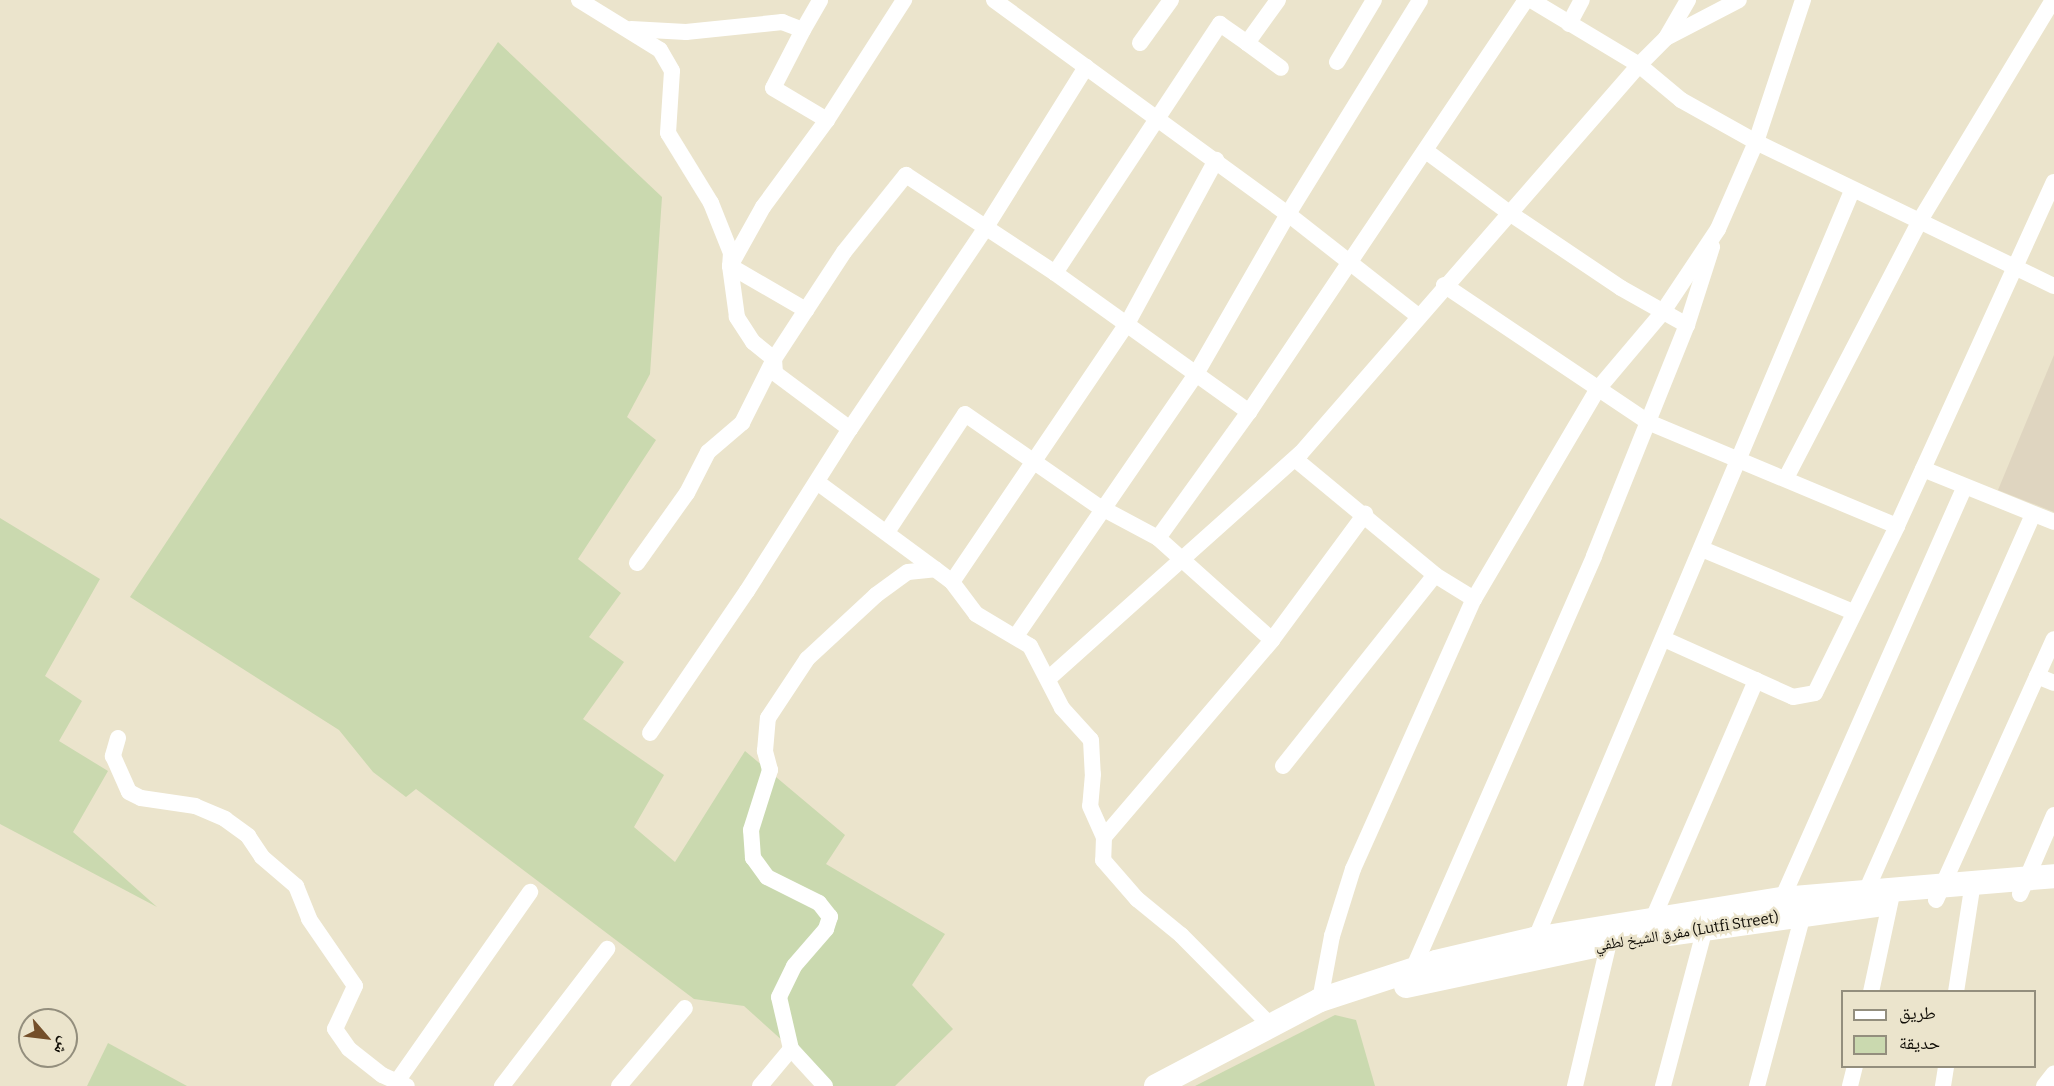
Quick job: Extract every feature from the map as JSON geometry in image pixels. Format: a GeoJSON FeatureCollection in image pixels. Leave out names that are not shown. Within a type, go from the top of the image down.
{"type":"FeatureCollection","features":[{"type":"Feature","properties":{"kind":"street"},"geometry":{"type":"LineString","coordinates":[[579,0],[660,50],[672,72],[668,133],[711,203],[731,253],[730,266],[737,317],[753,342],[774,359],[775,373],[783,383],[850,429]]}},
{"type":"Feature","properties":{"kind":"street"},"geometry":{"type":"LineString","coordinates":[[820,0],[773,88],[827,120]]}},
{"type":"Feature","properties":{"kind":"street"},"geometry":{"type":"LineString","coordinates":[[730,266],[763,207],[827,120],[904,0]]}},
{"type":"Feature","properties":{"kind":"street"},"geometry":{"type":"LineString","coordinates":[[994,0],[1216,160],[1418,316]]}},
{"type":"Feature","properties":{"kind":"street"},"geometry":{"type":"LineString","coordinates":[[1140,43],[1172,0]]}},
{"type":"Feature","properties":{"kind":"street"},"geometry":{"type":"LineString","coordinates":[[1247,43],[1278,0]]}},
{"type":"Feature","properties":{"kind":"street"},"geometry":{"type":"LineString","coordinates":[[1337,62],[1374,0]]}},
{"type":"Feature","properties":{"kind":"street"},"geometry":{"type":"LineString","coordinates":[[1016,636],[1196,374],[1288,214],[1420,0]]}},
{"type":"Feature","properties":{"kind":"street"},"geometry":{"type":"LineString","coordinates":[[1158,538],[1249,412],[1529,0],[1639,65],[1681,100],[1756,142],[1852,191],[2054,286]]}},
{"type":"Feature","properties":{"kind":"street"},"geometry":{"type":"LineString","coordinates":[[1569,24],[1582,0]]}},
{"type":"Feature","properties":{"kind":"street"},"geometry":{"type":"LineString","coordinates":[[1047,679],[1183,562],[1295,459],[1508,212],[1639,65],[1666,38],[1688,0]]}},
{"type":"Feature","properties":{"kind":"street"},"geometry":{"type":"LineString","coordinates":[[1666,38],[1739,0]]}},
{"type":"Feature","properties":{"kind":"street"},"geometry":{"type":"LineString","coordinates":[[1413,969],[1688,325],[1718,229],[1756,142],[1803,0]]}},
{"type":"Feature","properties":{"kind":"street"},"geometry":{"type":"LineString","coordinates":[[1786,478],[1918,222],[2053,0]]}},
{"type":"Feature","properties":{"kind":"street"},"geometry":{"type":"LineString","coordinates":[[624,28],[686,32],[782,22],[802,30]]}},
{"type":"Feature","properties":{"kind":"street"},"geometry":{"type":"LineString","coordinates":[[1055,273],[1220,24],[1281,68]]}},
{"type":"Feature","properties":{"kind":"street"},"geometry":{"type":"LineString","coordinates":[[650,733],[986,227],[1086,67]]}},
{"type":"Feature","properties":{"kind":"street"},"geometry":{"type":"LineString","coordinates":[[1426,150],[1508,212],[1662,313],[1688,325]]}},
{"type":"Feature","properties":{"kind":"street"},"geometry":{"type":"LineString","coordinates":[[952,582],[1126,324],[1216,160]]}},
{"type":"Feature","properties":{"kind":"street"},"geometry":{"type":"LineString","coordinates":[[637,563],[687,493],[708,452],[742,423],[774,359],[844,252],[906,175],[1055,273],[1249,412]]}},
{"type":"Feature","properties":{"kind":"street"},"geometry":{"type":"LineString","coordinates":[[1664,639],[1793,697],[1815,693],[1923,470],[2017,268],[2054,182]]}},
{"type":"Feature","properties":{"kind":"street"},"geometry":{"type":"LineString","coordinates":[[1156,1086],[1270,1024],[1323,1006],[1413,969],[1531,950],[1852,191]]}},
{"type":"Feature","properties":{"kind":"street"},"geometry":{"type":"LineString","coordinates":[[1323,1006],[1332,936],[1353,869],[1474,599],[1597,390],[1662,313],[1718,229]]}},
{"type":"Feature","properties":{"kind":"street"},"geometry":{"type":"LineString","coordinates":[[730,266],[806,310]]}},
{"type":"Feature","properties":{"kind":"street"},"geometry":{"type":"LineString","coordinates":[[1444,285],[1597,390],[1648,422],[1896,526]]}},
{"type":"Feature","properties":{"kind":"street"},"geometry":{"type":"LineString","coordinates":[[887,532],[965,414],[1103,509],[1158,538],[1272,640]]}},
{"type":"Feature","properties":{"kind":"street"},"geometry":{"type":"LineString","coordinates":[[1295,459],[1365,513],[1435,575],[1474,599]]}},
{"type":"Feature","properties":{"kind":"street"},"geometry":{"type":"LineString","coordinates":[[1923,470],[2054,522]]}},
{"type":"Feature","properties":{"kind":"street"},"geometry":{"type":"LineString","coordinates":[[817,482],[952,582],[976,614],[1030,646],[1062,708],[1091,740],[1094,774],[1090,806],[1104,837],[1103,860],[1124,884],[1270,1024]]}},
{"type":"Feature","properties":{"kind":"street"},"geometry":{"type":"LineString","coordinates":[[1782,899],[1965,487]]}},
{"type":"Feature","properties":{"kind":"street"},"geometry":{"type":"LineString","coordinates":[[1104,837],[1272,640],[1365,513]]}},
{"type":"Feature","properties":{"kind":"street"},"geometry":{"type":"LineString","coordinates":[[1867,890],[2033,514]]}},
{"type":"Feature","properties":{"kind":"street"},"geometry":{"type":"LineString","coordinates":[[1702,549],[1853,612]]}},
{"type":"Feature","properties":{"kind":"street"},"geometry":{"type":"LineString","coordinates":[[825,1086],[791,1049],[779,997],[794,966],[826,929],[830,917],[819,903],[767,877],[753,858],[751,830],[770,770],[765,751],[768,718],[807,659],[876,594],[908,572],[935,568]]}},
{"type":"Feature","properties":{"kind":"street"},"geometry":{"type":"LineString","coordinates":[[1282,766],[1435,575]]}},
{"type":"Feature","properties":{"kind":"street"},"geometry":{"type":"LineString","coordinates":[[1938,892],[2054,639]]}},
{"type":"Feature","properties":{"kind":"street"},"geometry":{"type":"LineString","coordinates":[[2037,676],[2054,683]]}},
{"type":"Feature","properties":{"kind":"street"},"geometry":{"type":"LineString","coordinates":[[1648,929],[1755,680]]}},
{"type":"Feature","properties":{"kind":"street"},"geometry":{"type":"LineString","coordinates":[[118,738],[113,756],[129,792],[141,798],[195,806],[225,819],[248,836],[262,857],[296,886],[309,919],[355,986],[335,1029],[348,1049],[382,1075],[403,1083],[530,892]]}},
{"type":"Feature","properties":{"kind":"street"},"geometry":{"type":"LineString","coordinates":[[2023,886],[2054,814]]}},
{"type":"Feature","properties":{"kind":"street"},"geometry":{"type":"LineString","coordinates":[[2023,886],[2054,876]]}},
{"type":"Feature","properties":{"kind":"street","name":"مفرق الشيخ لطفي (Lutfi Street)"},"geometry":{"type":"LineString","coordinates":[[1323,1006],[1407,986],[1531,950],[1648,929],[1707,920],[1803,914],[1892,895],[2023,886],[2054,891]]}},
{"type":"Feature","properties":{"kind":"street"},"geometry":{"type":"LineString","coordinates":[[1663,1086],[1707,920],[1782,899],[1867,890],[1892,895],[1871,990]]}},
{"type":"Feature","properties":{"kind":"street"},"geometry":{"type":"LineString","coordinates":[[1956,990],[1971,890]]}},
{"type":"Feature","properties":{"kind":"street"},"geometry":{"type":"LineString","coordinates":[[1757,1086],[1803,914]]}},
{"type":"Feature","properties":{"kind":"street"},"geometry":{"type":"LineString","coordinates":[[1575,1086],[1611,935]]}},
{"type":"Feature","properties":{"kind":"street"},"geometry":{"type":"LineString","coordinates":[[502,1086],[607,949]]}},
{"type":"Feature","properties":{"kind":"street"},"geometry":{"type":"LineString","coordinates":[[1180,1086],[1323,1006]]}},
{"type":"Feature","properties":{"kind":"street"},"geometry":{"type":"LineString","coordinates":[[619,1086],[685,1008]]}},
{"type":"Feature","properties":{"kind":"street"},"geometry":{"type":"LineString","coordinates":[[760,1086],[791,1049]]}},
{"type":"Feature","properties":{"kind":"street"},"geometry":{"type":"LineString","coordinates":[[1851,1086],[1855,1068]]}},
{"type":"Feature","properties":{"kind":"street"},"geometry":{"type":"LineString","coordinates":[[1943,1086],[1946,1068]]}},
{"type":"Feature","properties":{"kind":"street"},"geometry":{"type":"LineString","coordinates":[[2044,1086],[2054,1072]]}},
{"type":"Feature","properties":{"kind":"shaded area"},"geometry":{"type":"Polygon","coordinates":[[[2054,355],[2054,512],[1998,490],[2054,355]]]}},
{"type":"Feature","properties":{"kind":"green space"},"geometry":{"type":"Polygon","coordinates":[[[498,42],[662,197],[650,374],[627,417],[656,440],[578,559],[621,593],[589,637],[624,662],[583,719],[664,775],[634,827],[675,862],[745,751],[845,835],[826,864],[945,934],[912,985],[953,1029],[895,1086],[833,1086],[744,1006],[694,999],[416,789],[406,797],[373,772],[339,730],[130,597],[498,42]]]}},
{"type":"Feature","properties":{"kind":"green space"},"geometry":{"type":"Polygon","coordinates":[[[0,518],[100,579],[45,676],[82,701],[59,741],[108,771],[73,832],[157,907],[0,824],[0,518]]]}},
{"type":"Feature","properties":{"kind":"green space"},"geometry":{"type":"Polygon","coordinates":[[[1335,1015],[1356,1020],[1375,1086],[1195,1086],[1335,1015]]]}},
{"type":"Feature","properties":{"kind":"green space"},"geometry":{"type":"Polygon","coordinates":[[[108,1043],[187,1086],[87,1086],[108,1043]]]}}]}
